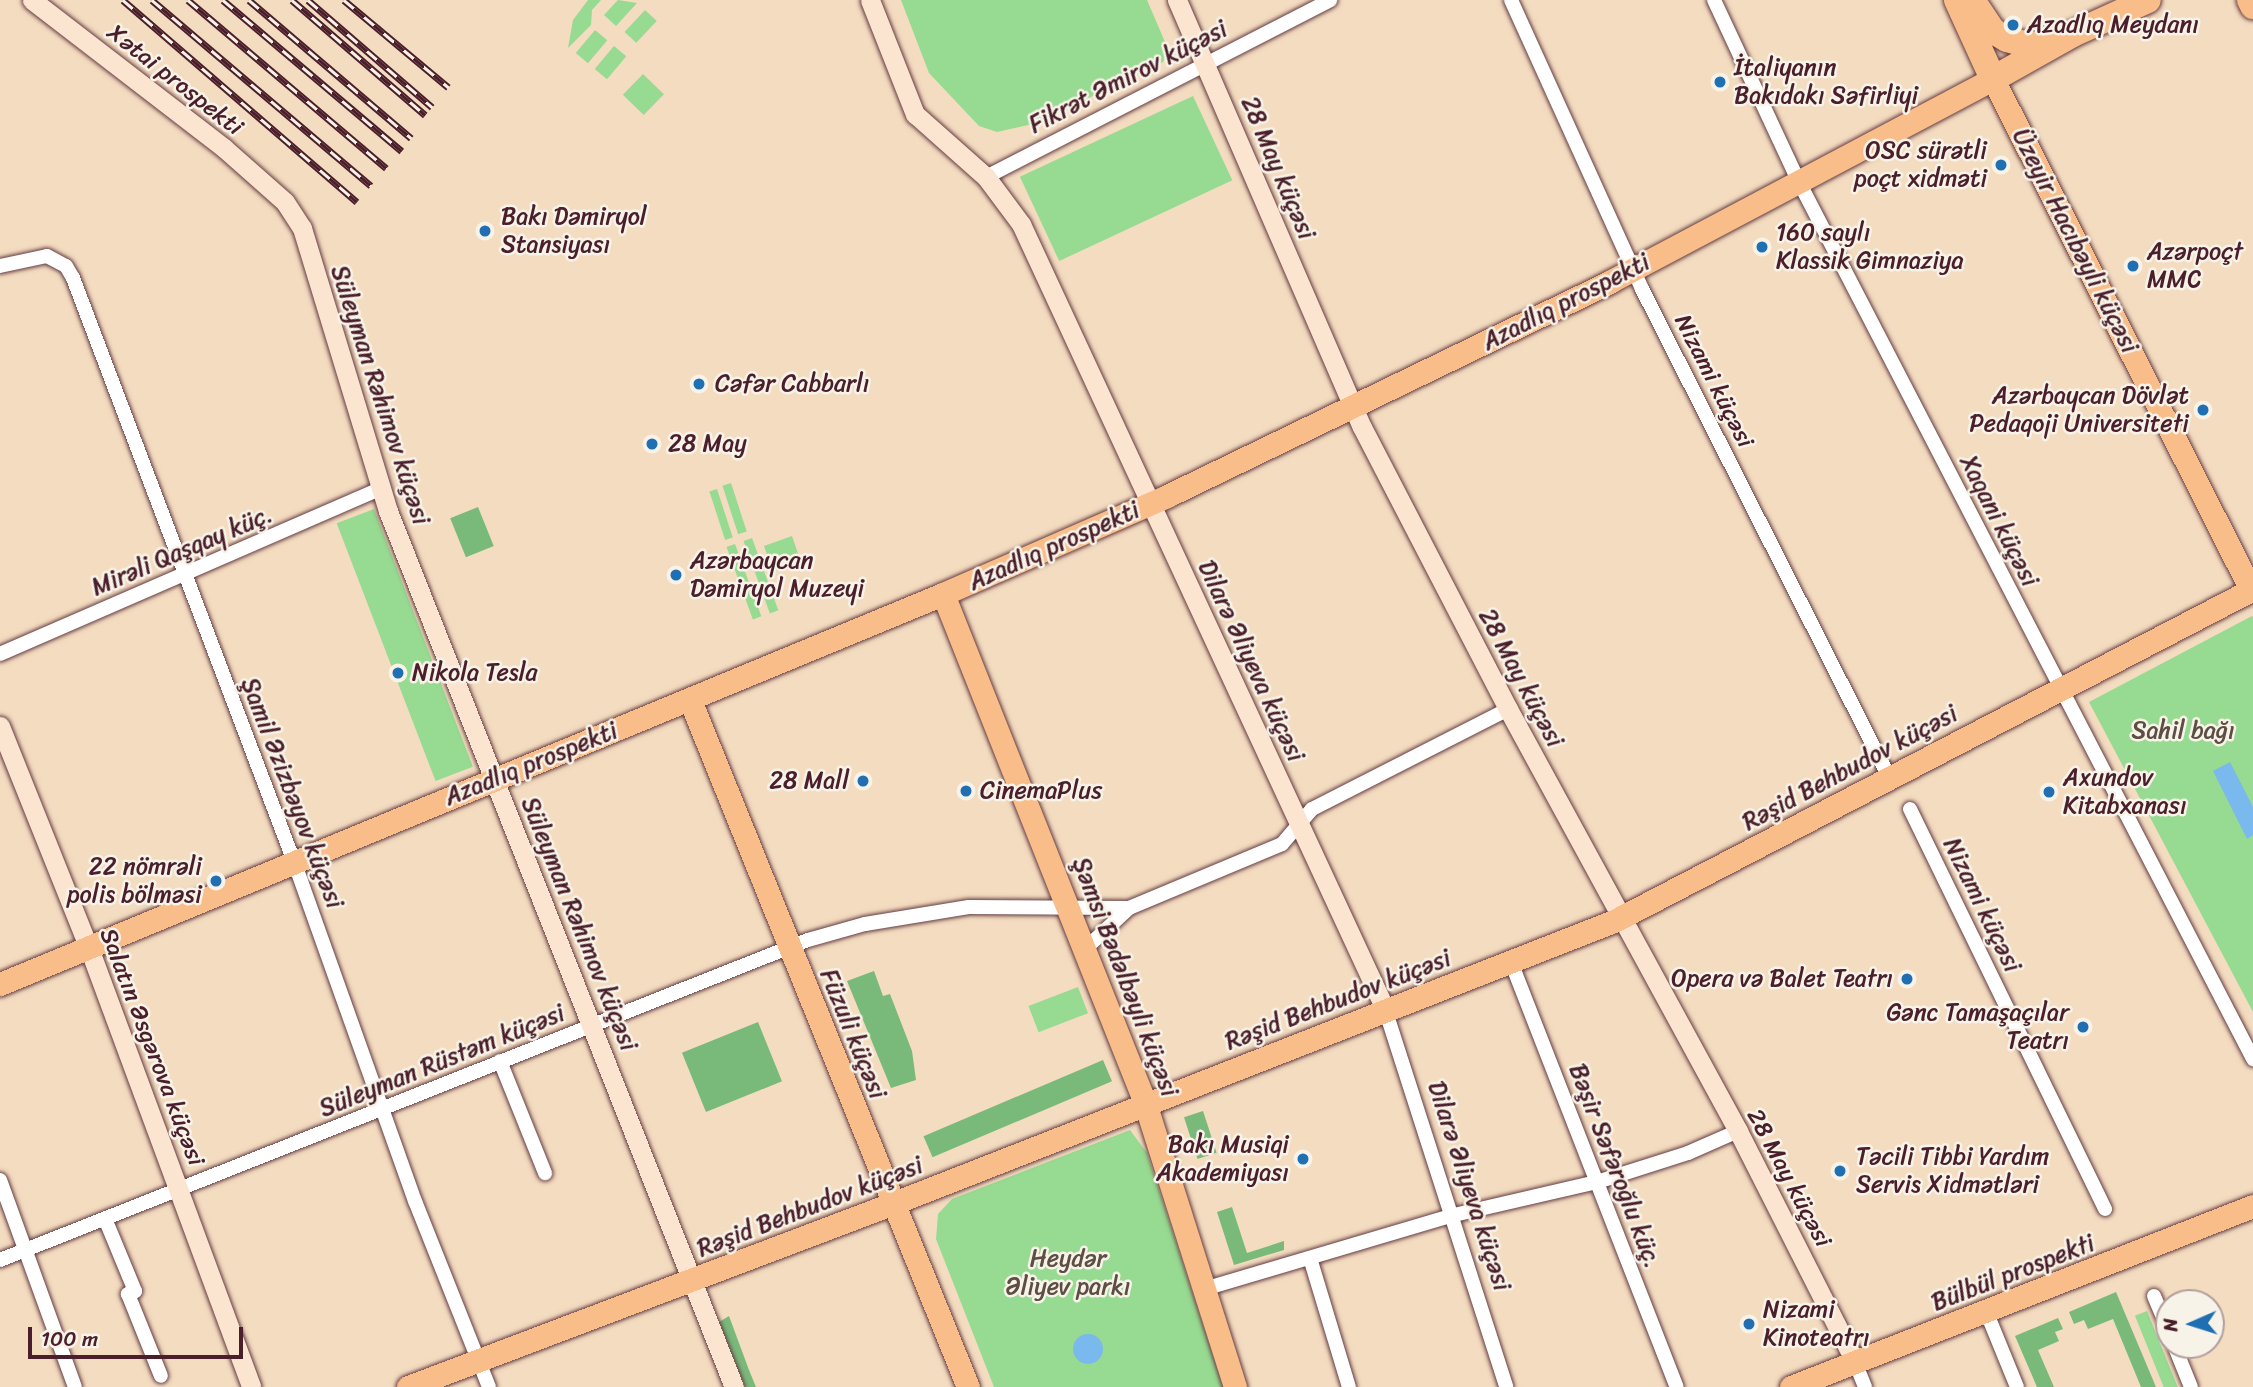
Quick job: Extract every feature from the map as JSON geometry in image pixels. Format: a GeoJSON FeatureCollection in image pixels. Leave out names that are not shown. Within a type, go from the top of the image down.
{"type":"FeatureCollection","features":[{"type":"Feature","properties":{"kind":"highway","name":"Üzeyir Hacıbəyli küçəsi"},"geometry":{"type":"LineString","coordinates":[[1957,0],[1993,79]]}},
{"type":"Feature","properties":{"kind":"highway"},"geometry":{"type":"LineString","coordinates":[[1972,0],[1993,31],[2022,45],[2073,34]]}},
{"type":"Feature","properties":{"kind":"highway","name":"Azadlıq prospekti"},"geometry":{"type":"LineString","coordinates":[[1993,79],[2128,0]]}},
{"type":"Feature","properties":{"kind":"highway","name":"Azadlıq prospekti"},"geometry":{"type":"LineString","coordinates":[[2073,34],[2148,0]]}},
{"type":"Feature","properties":{"kind":"highway"},"geometry":{"type":"LineString","coordinates":[[2250,0],[2253,6]]}},
{"type":"Feature","properties":{"kind":"main road","name":"Xətai prospekti"},"geometry":{"type":"LineString","coordinates":[[32,0],[224,148],[285,202]]}},
{"type":"Feature","properties":{"kind":"main road","name":"Dilarə Əliyeva küçəsi"},"geometry":{"type":"LineString","coordinates":[[870,0],[915,114],[986,177],[1021,224],[1385,1009]]}},
{"type":"Feature","properties":{"kind":"main road","name":"28 May küçəsi"},"geometry":{"type":"LineString","coordinates":[[1178,0],[1354,408],[1508,709],[1624,916],[1738,1131],[1855,1362]]}},
{"type":"Feature","properties":{"kind":"main road","name":"Azadlıq prospekti"},"geometry":{"type":"LineString","coordinates":[[0,984],[493,778],[690,700],[1152,503],[1354,408],[1633,270],[1993,79]]}},
{"type":"Feature","properties":{"kind":"main road","name":"Üzeyir Hacıbəyli küçəsi"},"geometry":{"type":"LineString","coordinates":[[1993,79],[2252,591]]}},
{"type":"Feature","properties":{"kind":"main road","name":"Süleyman Rəhimov küçəsi"},"geometry":{"type":"LineString","coordinates":[[285,202],[303,228],[381,488],[734,1387]]}},
{"type":"Feature","properties":{"kind":"main road","name":"Rəşid Behbudov küçəsi"},"geometry":{"type":"LineString","coordinates":[[408,1387],[894,1203],[1624,916],[2252,591]]}},
{"type":"Feature","properties":{"kind":"main road","name":"Şəmsi Bədəlbəyli küçəsi"},"geometry":{"type":"LineString","coordinates":[[943,594],[1072,908],[1145,1103],[1235,1387]]}},
{"type":"Feature","properties":{"kind":"main road","name":"Füzuli küçəsi"},"geometry":{"type":"LineString","coordinates":[[690,700],[968,1387]]}},
{"type":"Feature","properties":{"kind":"main road","name":"Salatın Əsgərova küçəsi"},"geometry":{"type":"LineString","coordinates":[[0,726],[89,948],[251,1387]]}},
{"type":"Feature","properties":{"kind":"main road","name":"Bülbül prospekti"},"geometry":{"type":"LineString","coordinates":[[1791,1387],[2253,1206]]}},
{"type":"Feature","properties":{"kind":"street","name":"Fikrət Əmirov küçəsi"},"geometry":{"type":"LineString","coordinates":[[986,177],[1330,0]]}},
{"type":"Feature","properties":{"kind":"street","name":"Nizami küçəsi"},"geometry":{"type":"LineString","coordinates":[[1511,0],[1633,270],[1889,777]]}},
{"type":"Feature","properties":{"kind":"street","name":"Xaqani küçəsi"},"geometry":{"type":"LineString","coordinates":[[1714,0],[1799,182],[2253,1059]]}},
{"type":"Feature","properties":{"kind":"street","name":"Şamil Əzizbəyov küçəsi"},"geometry":{"type":"LineString","coordinates":[[0,266],[17,260],[47,256],[66,266],[73,278],[293,861],[385,1110],[415,1201],[489,1387]]}},
{"type":"Feature","properties":{"kind":"street","name":"Mirəli Qaşqay küç."},"geometry":{"type":"LineString","coordinates":[[0,654],[381,488]]}},
{"type":"Feature","properties":{"kind":"street"},"geometry":{"type":"LineString","coordinates":[[1086,948],[1129,908],[1282,844],[1312,809],[1508,709]]}},
{"type":"Feature","properties":{"kind":"street","name":"Nizami küçəsi"},"geometry":{"type":"LineString","coordinates":[[1910,810],[2105,1209]]}},
{"type":"Feature","properties":{"kind":"street","name":"Süleyman Rüstəm küçəsi"},"geometry":{"type":"LineString","coordinates":[[0,1260],[180,1192],[789,946],[903,916],[1006,905],[1129,908]]}},
{"type":"Feature","properties":{"kind":"street","name":"Bəşir Səfəroğlu küç."},"geometry":{"type":"LineString","coordinates":[[1511,962],[1677,1387]]}},
{"type":"Feature","properties":{"kind":"street","name":"Dilarə Əliyeva küçəsi"},"geometry":{"type":"LineString","coordinates":[[1385,1009],[1454,1215],[1506,1387]]}},
{"type":"Feature","properties":{"kind":"street"},"geometry":{"type":"LineString","coordinates":[[500,1061],[545,1173]]}},
{"type":"Feature","properties":{"kind":"street"},"geometry":{"type":"LineString","coordinates":[[1204,1289],[1454,1215],[1597,1182],[1688,1153],[1738,1131]]}},
{"type":"Feature","properties":{"kind":"street"},"geometry":{"type":"LineString","coordinates":[[0,1180],[75,1387]]}},
{"type":"Feature","properties":{"kind":"street"},"geometry":{"type":"LineString","coordinates":[[106,1221],[135,1291],[128,1294],[161,1376]]}},
{"type":"Feature","properties":{"kind":"street"},"geometry":{"type":"LineString","coordinates":[[1310,1258],[1349,1387]]}},
{"type":"Feature","properties":{"kind":"street"},"geometry":{"type":"LineString","coordinates":[[1986,1311],[2017,1387]]}},
{"type":"Feature","properties":{"kind":"street"},"geometry":{"type":"LineString","coordinates":[[2180,1359],[2191,1387]]}},
{"type":"Feature","properties":{"kind":"street"},"geometry":{"type":"LineString","coordinates":[[1855,1362],[1865,1387]]}},
{"type":"Feature","properties":{"kind":"green space"},"geometry":{"type":"Polygon","coordinates":[[[588,0],[601,0],[592,10],[591,25],[568,48],[573,20],[588,0]]]}},
{"type":"Feature","properties":{"kind":"green space"},"geometry":{"type":"Polygon","coordinates":[[[618,0],[637,3],[616,26],[604,15],[618,0]]]}},
{"type":"Feature","properties":{"kind":"green space"},"geometry":{"type":"Polygon","coordinates":[[[901,0],[1147,0],[1168,49],[1163,62],[1037,123],[997,132],[979,126],[929,73],[901,0]]]}},
{"type":"Feature","properties":{"kind":"green space"},"geometry":{"type":"Polygon","coordinates":[[[645,10],[657,21],[636,43],[625,32],[645,10]]]}},
{"type":"Feature","properties":{"kind":"green space"},"geometry":{"type":"Polygon","coordinates":[[[595,30],[607,40],[588,63],[576,53],[595,30]]]}},
{"type":"Feature","properties":{"kind":"green space"},"geometry":{"type":"Polygon","coordinates":[[[614,46],[626,56],[607,79],[595,69],[614,46]]]}},
{"type":"Feature","properties":{"kind":"green space"},"geometry":{"type":"Polygon","coordinates":[[[643,74],[664,94],[644,115],[623,95],[643,74]]]}},
{"type":"Feature","properties":{"kind":"green space"},"geometry":{"type":"Polygon","coordinates":[[[1193,96],[1232,180],[1059,261],[1020,177],[1193,96]]]}},
{"type":"Feature","properties":{"kind":"green space"},"geometry":{"type":"Polygon","coordinates":[[[731,483],[747,532],[738,534],[722,486],[731,483]]]}},
{"type":"Feature","properties":{"kind":"green space"},"geometry":{"type":"Polygon","coordinates":[[[717,489],[733,538],[725,540],[709,491],[717,489]]]}},
{"type":"Feature","properties":{"kind":"green space"},"geometry":{"type":"Polygon","coordinates":[[[478,507],[494,546],[466,557],[450,518],[478,507]]]}},
{"type":"Feature","properties":{"kind":"green space"},"geometry":{"type":"Polygon","coordinates":[[[374,509],[473,767],[436,781],[337,523],[374,509]]]}},
{"type":"Feature","properties":{"kind":"green space"},"geometry":{"type":"Polygon","coordinates":[[[792,536],[801,562],[794,565],[791,558],[779,563],[781,569],[773,572],[764,546],[792,536]]]}},
{"type":"Feature","properties":{"kind":"green space"},"geometry":{"type":"Polygon","coordinates":[[[752,538],[778,610],[770,613],[744,541],[752,538]]]}},
{"type":"Feature","properties":{"kind":"green space"},"geometry":{"type":"Polygon","coordinates":[[[735,544],[761,616],[753,619],[727,547],[735,544]]]}},
{"type":"Feature","properties":{"kind":"green space","name":"Sahil bağı"},"geometry":{"type":"Polygon","coordinates":[[[2253,617],[2253,1012],[2089,702],[2253,617]]]}},
{"type":"Feature","properties":{"kind":"green space"},"geometry":{"type":"Polygon","coordinates":[[[874,971],[883,996],[890,994],[912,1051],[916,1080],[891,1088],[847,981],[874,971]]]}},
{"type":"Feature","properties":{"kind":"green space"},"geometry":{"type":"Polygon","coordinates":[[[1078,987],[1088,1013],[1039,1032],[1029,1006],[1078,987]]]}},
{"type":"Feature","properties":{"kind":"green space"},"geometry":{"type":"Polygon","coordinates":[[[758,1022],[782,1081],[706,1112],[682,1053],[758,1022]]]}},
{"type":"Feature","properties":{"kind":"green space"},"geometry":{"type":"Polygon","coordinates":[[[1103,1060],[1112,1081],[932,1157],[924,1136],[1103,1060]]]}},
{"type":"Feature","properties":{"kind":"green space"},"geometry":{"type":"Polygon","coordinates":[[[1203,1111],[1217,1153],[1198,1159],[1184,1117],[1203,1111]]]}},
{"type":"Feature","properties":{"kind":"green space","name":"Heydər Əliyev parkı"},"geometry":{"type":"Polygon","coordinates":[[[1130,1130],[1147,1153],[1223,1387],[994,1387],[936,1239],[938,1214],[952,1199],[1130,1130]]]}},
{"type":"Feature","properties":{"kind":"green space"},"geometry":{"type":"Polygon","coordinates":[[[1232,1207],[1247,1253],[1284,1241],[1284,1250],[1234,1265],[1217,1212],[1232,1207]]]}},
{"type":"Feature","properties":{"kind":"green space"},"geometry":{"type":"Polygon","coordinates":[[[2116,1292],[2156,1387],[2141,1387],[2113,1319],[2088,1329],[2084,1320],[2074,1324],[2069,1312],[2116,1292]]]}},
{"type":"Feature","properties":{"kind":"green space"},"geometry":{"type":"Polygon","coordinates":[[[2147,1311],[2155,1331],[2155,1359],[2166,1359],[2178,1387],[2164,1387],[2135,1316],[2147,1311]]]}},
{"type":"Feature","properties":{"kind":"green space"},"geometry":{"type":"Polygon","coordinates":[[[729,1316],[756,1387],[745,1387],[719,1322],[729,1316]]]}},
{"type":"Feature","properties":{"kind":"green space"},"geometry":{"type":"Polygon","coordinates":[[[2058,1318],[2063,1329],[2055,1332],[2059,1341],[2038,1350],[2054,1387],[2037,1387],[2015,1336],[2058,1318]]]}},
{"type":"Feature","properties":{"kind":"water"},"geometry":{"type":"Polygon","coordinates":[[[2230,762],[2253,807],[2253,835],[2247,839],[2213,771],[2230,762]]]}},
{"type":"Feature","properties":{"kind":"water"},"geometry":{"type":"Polygon","coordinates":[[[1088,1334],[1098,1339],[1103,1349],[1098,1359],[1088,1364],[1078,1359],[1073,1349],[1078,1339],[1088,1334]]]}},
{"type":"Feature","properties":{"kind":"railway"},"geometry":{"type":"LineString","coordinates":[[123,0],[357,202]]}},
{"type":"Feature","properties":{"kind":"railway"},"geometry":{"type":"LineString","coordinates":[[152,0],[371,186]]}},
{"type":"Feature","properties":{"kind":"railway"},"geometry":{"type":"LineString","coordinates":[[188,0],[386,168]]}},
{"type":"Feature","properties":{"kind":"railway"},"geometry":{"type":"LineString","coordinates":[[223,0],[402,151]]}},
{"type":"Feature","properties":{"kind":"railway"},"geometry":{"type":"LineString","coordinates":[[249,0],[411,138]]}},
{"type":"Feature","properties":{"kind":"railway"},"geometry":{"type":"LineString","coordinates":[[292,0],[425,115]]}},
{"type":"Feature","properties":{"kind":"railway"},"geometry":{"type":"LineString","coordinates":[[308,0],[432,107]]}},
{"type":"Feature","properties":{"kind":"railway"},"geometry":{"type":"LineString","coordinates":[[344,0],[448,87]]}},
{"type":"Feature","properties":{"kind":"place","name":"Azadlıq Meydanı"},"geometry":{"type":"Point","coordinates":[2013,25]}},
{"type":"Feature","properties":{"kind":"place","name":"İtaliyanın Bakıdakı Səfirliyi"},"geometry":{"type":"Point","coordinates":[1720,82]}},
{"type":"Feature","properties":{"kind":"place","name":"OSC sürətli poçt xidməti"},"geometry":{"type":"Point","coordinates":[2001,165]}},
{"type":"Feature","properties":{"kind":"place","name":"Bakı Dəmiryol Stansiyası"},"geometry":{"type":"Point","coordinates":[485,231]}},
{"type":"Feature","properties":{"kind":"place","name":"160 saylı Klassik Gimnaziya"},"geometry":{"type":"Point","coordinates":[1762,247]}},
{"type":"Feature","properties":{"kind":"place","name":"Azərpoçt MMC"},"geometry":{"type":"Point","coordinates":[2133,266]}},
{"type":"Feature","properties":{"kind":"place","name":"Cəfər Cabbarlı"},"geometry":{"type":"Point","coordinates":[699,384]}},
{"type":"Feature","properties":{"kind":"place","name":"Azərbaycan Dövlət Pedaqoji Universiteti"},"geometry":{"type":"Point","coordinates":[2203,410]}},
{"type":"Feature","properties":{"kind":"place","name":"28 May"},"geometry":{"type":"Point","coordinates":[652,444]}},
{"type":"Feature","properties":{"kind":"place","name":"Azərbaycan Dəmiryol Muzeyi"},"geometry":{"type":"Point","coordinates":[676,575]}},
{"type":"Feature","properties":{"kind":"place","name":"Nikola Tesla"},"geometry":{"type":"Point","coordinates":[398,673]}},
{"type":"Feature","properties":{"kind":"place","name":"28 Mall"},"geometry":{"type":"Point","coordinates":[863,781]}},
{"type":"Feature","properties":{"kind":"place","name":"CinemaPlus"},"geometry":{"type":"Point","coordinates":[966,791]}},
{"type":"Feature","properties":{"kind":"place","name":"Axundov Kitabxanası"},"geometry":{"type":"Point","coordinates":[2049,792]}},
{"type":"Feature","properties":{"kind":"place","name":"22 nömrəli polis bölməsi"},"geometry":{"type":"Point","coordinates":[216,881]}},
{"type":"Feature","properties":{"kind":"place","name":"Opera və Balet Teatrı"},"geometry":{"type":"Point","coordinates":[1907,979]}},
{"type":"Feature","properties":{"kind":"place","name":"Gənc Tamaşaçılar Teatrı"},"geometry":{"type":"Point","coordinates":[2083,1027]}},
{"type":"Feature","properties":{"kind":"place","name":"Bakı Musiqi Akademiyası"},"geometry":{"type":"Point","coordinates":[1303,1159]}},
{"type":"Feature","properties":{"kind":"place","name":"Təcili Tibbi Yardım Servis Xidmətləri"},"geometry":{"type":"Point","coordinates":[1840,1171]}},
{"type":"Feature","properties":{"kind":"place","name":"Nizami Kinoteatrı"},"geometry":{"type":"Point","coordinates":[1749,1324]}}]}
